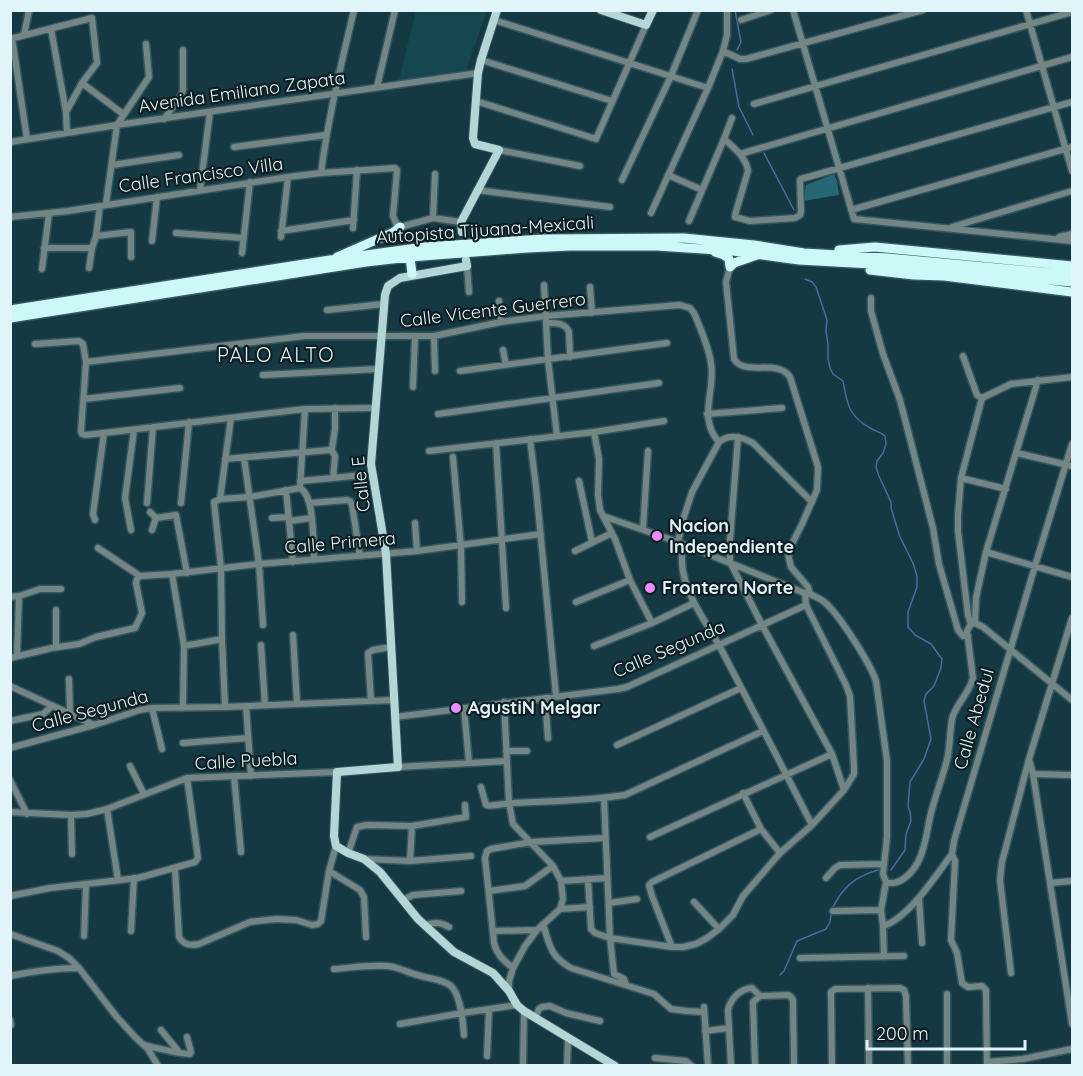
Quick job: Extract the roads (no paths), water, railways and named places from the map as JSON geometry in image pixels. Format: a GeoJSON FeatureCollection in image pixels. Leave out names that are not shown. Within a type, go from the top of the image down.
{"type":"FeatureCollection","features":[{"type":"Feature","properties":{"kind":"highway"},"geometry":{"type":"LineString","coordinates":[[330,260],[394,232],[398,225]]}},
{"type":"Feature","properties":{"kind":"highway","name":"Autopista Tijuana-Mexicali"},"geometry":{"type":"LineString","coordinates":[[10,309],[424,247],[543,239],[684,238],[754,245],[802,256],[871,264],[1072,282]]}},
{"type":"Feature","properties":{"kind":"highway","name":"Autopista Tijuana-Mexicali"},"geometry":{"type":"LineString","coordinates":[[10,318],[305,271],[410,257],[570,246],[705,248],[762,254],[888,258],[1072,275]]}},
{"type":"Feature","properties":{"kind":"highway"},"geometry":{"type":"LineString","coordinates":[[802,256],[875,247],[1072,266]]}},
{"type":"Feature","properties":{"kind":"highway"},"geometry":{"type":"LineString","coordinates":[[705,248],[724,255],[729,259],[730,267]]}},
{"type":"Feature","properties":{"kind":"highway"},"geometry":{"type":"LineString","coordinates":[[730,267],[746,258],[762,254]]}},
{"type":"Feature","properties":{"kind":"highway"},"geometry":{"type":"LineString","coordinates":[[802,256],[834,266],[944,276],[1072,292]]}},
{"type":"Feature","properties":{"kind":"highway"},"geometry":{"type":"LineString","coordinates":[[410,257],[412,274]]}},
{"type":"Feature","properties":{"kind":"main road"},"geometry":{"type":"LineString","coordinates":[[462,232],[461,222],[499,150],[475,144],[473,141],[478,74],[497,10]]}},
{"type":"Feature","properties":{"kind":"main road"},"geometry":{"type":"LineString","coordinates":[[601,10],[645,25],[653,10]]}},
{"type":"Feature","properties":{"kind":"main road","name":"Calle E"},"geometry":{"type":"LineString","coordinates":[[398,768],[386,554],[371,464],[384,304],[388,286],[399,278],[466,262]]}},
{"type":"Feature","properties":{"kind":"main road","name":"Calle Puebla"},"geometry":{"type":"LineString","coordinates":[[337,772],[398,768]]}},
{"type":"Feature","properties":{"kind":"main road"},"geometry":{"type":"LineString","coordinates":[[337,772],[334,836],[336,846],[380,872],[418,919],[454,952],[493,973],[509,991],[517,1005],[615,1065]]}},
{"type":"Feature","properties":{"kind":"street"},"geometry":{"type":"LineString","coordinates":[[24,35],[30,10]]}},
{"type":"Feature","properties":{"kind":"street"},"geometry":{"type":"LineString","coordinates":[[321,173],[334,94],[354,10]]}},
{"type":"Feature","properties":{"kind":"street"},"geometry":{"type":"LineString","coordinates":[[377,87],[395,10]]}},
{"type":"Feature","properties":{"kind":"street"},"geometry":{"type":"LineString","coordinates":[[622,180],[698,10]]}},
{"type":"Feature","properties":{"kind":"street"},"geometry":{"type":"LineString","coordinates":[[651,213],[723,51],[727,35],[727,10]]}},
{"type":"Feature","properties":{"kind":"street"},"geometry":{"type":"LineString","coordinates":[[741,20],[771,10]]}},
{"type":"Feature","properties":{"kind":"street"},"geometry":{"type":"LineString","coordinates":[[794,10],[854,219],[1072,241]]}},
{"type":"Feature","properties":{"kind":"street"},"geometry":{"type":"LineString","coordinates":[[723,51],[740,59],[746,59],[923,10]]}},
{"type":"Feature","properties":{"kind":"street"},"geometry":{"type":"LineString","coordinates":[[1026,10],[1054,107],[1069,148],[1072,171]]}},
{"type":"Feature","properties":{"kind":"street"},"geometry":{"type":"LineString","coordinates":[[754,104],[1072,12]]}},
{"type":"Feature","properties":{"kind":"street"},"geometry":{"type":"LineString","coordinates":[[27,139],[11,38],[92,18],[97,63],[82,83],[66,112]]}},
{"type":"Feature","properties":{"kind":"street"},"geometry":{"type":"LineString","coordinates":[[494,20],[708,88]]}},
{"type":"Feature","properties":{"kind":"street"},"geometry":{"type":"LineString","coordinates":[[476,101],[596,139],[645,25]]}},
{"type":"Feature","properties":{"kind":"street"},"geometry":{"type":"LineString","coordinates":[[51,29],[66,112],[67,133]]}},
{"type":"Feature","properties":{"kind":"street"},"geometry":{"type":"LineString","coordinates":[[89,268],[112,165],[117,125],[149,77],[146,44]]}},
{"type":"Feature","properties":{"kind":"street"},"geometry":{"type":"LineString","coordinates":[[164,119],[183,90],[183,50]]}},
{"type":"Feature","properties":{"kind":"street"},"geometry":{"type":"LineString","coordinates":[[740,154],[1072,57]]}},
{"type":"Feature","properties":{"kind":"street"},"geometry":{"type":"LineString","coordinates":[[481,60],[612,101]]}},
{"type":"Feature","properties":{"kind":"street","name":"Avenida Emiliano Zapata"},"geometry":{"type":"LineString","coordinates":[[10,142],[478,74]]}},
{"type":"Feature","properties":{"kind":"street"},"geometry":{"type":"LineString","coordinates":[[82,83],[123,114]]}},
{"type":"Feature","properties":{"kind":"street"},"geometry":{"type":"LineString","coordinates":[[724,139],[740,154],[748,171],[735,217],[750,221],[795,218],[800,215],[801,211],[800,180],[1072,102]]}},
{"type":"Feature","properties":{"kind":"street"},"geometry":{"type":"LineString","coordinates":[[200,190],[210,112]]}},
{"type":"Feature","properties":{"kind":"street"},"geometry":{"type":"LineString","coordinates":[[689,221],[732,118]]}},
{"type":"Feature","properties":{"kind":"street"},"geometry":{"type":"LineString","coordinates":[[234,147],[326,135]]}},
{"type":"Feature","properties":{"kind":"street"},"geometry":{"type":"LineString","coordinates":[[851,210],[1069,148]]}},
{"type":"Feature","properties":{"kind":"street"},"geometry":{"type":"LineString","coordinates":[[499,150],[580,166]]}},
{"type":"Feature","properties":{"kind":"street"},"geometry":{"type":"LineString","coordinates":[[112,165],[179,155]]}},
{"type":"Feature","properties":{"kind":"street","name":"Calle Francisco Villa"},"geometry":{"type":"LineString","coordinates":[[10,217],[288,177],[357,170],[396,169],[393,216],[398,225]]}},
{"type":"Feature","properties":{"kind":"street"},"geometry":{"type":"LineString","coordinates":[[353,228],[357,170]]}},
{"type":"Feature","properties":{"kind":"street"},"geometry":{"type":"LineString","coordinates":[[433,218],[435,174]]}},
{"type":"Feature","properties":{"kind":"street"},"geometry":{"type":"LineString","coordinates":[[668,175],[702,190]]}},
{"type":"Feature","properties":{"kind":"street"},"geometry":{"type":"LineString","coordinates":[[288,177],[281,234],[354,220]]}},
{"type":"Feature","properties":{"kind":"street"},"geometry":{"type":"LineString","coordinates":[[242,253],[250,182]]}},
{"type":"Feature","properties":{"kind":"street"},"geometry":{"type":"LineString","coordinates":[[477,190],[610,207]]}},
{"type":"Feature","properties":{"kind":"street"},"geometry":{"type":"LineString","coordinates":[[947,229],[1072,191]]}},
{"type":"Feature","properties":{"kind":"street"},"geometry":{"type":"LineString","coordinates":[[152,241],[157,197]]}},
{"type":"Feature","properties":{"kind":"street"},"geometry":{"type":"LineString","coordinates":[[42,269],[49,213]]}},
{"type":"Feature","properties":{"kind":"street"},"geometry":{"type":"LineString","coordinates":[[398,225],[433,218],[461,222]]}},
{"type":"Feature","properties":{"kind":"street"},"geometry":{"type":"LineString","coordinates":[[96,236],[131,232],[131,257]]}},
{"type":"Feature","properties":{"kind":"street"},"geometry":{"type":"LineString","coordinates":[[176,233],[243,238]]}},
{"type":"Feature","properties":{"kind":"street"},"geometry":{"type":"LineString","coordinates":[[1050,239],[1072,234]]}},
{"type":"Feature","properties":{"kind":"street"},"geometry":{"type":"LineString","coordinates":[[44,248],[92,248]]}},
{"type":"Feature","properties":{"kind":"street"},"geometry":{"type":"LineString","coordinates":[[466,262],[469,292]]}},
{"type":"Feature","properties":{"kind":"street"},"geometry":{"type":"LineString","coordinates":[[588,879],[591,929],[595,933],[610,938],[672,947],[696,944],[707,938],[733,915],[743,896],[754,883],[780,853],[812,825],[844,790],[854,774],[850,696],[842,673],[806,605],[808,586],[791,567],[788,554],[817,490],[818,467],[790,377],[782,369],[743,366],[736,363],[734,359],[726,282],[730,267]]}},
{"type":"Feature","properties":{"kind":"street"},"geometry":{"type":"LineString","coordinates":[[544,285],[548,360],[557,436]]}},
{"type":"Feature","properties":{"kind":"street"},"geometry":{"type":"LineString","coordinates":[[590,287],[592,313]]}},
{"type":"Feature","properties":{"kind":"street"},"geometry":{"type":"LineString","coordinates":[[871,298],[871,311],[882,354],[900,400],[933,528],[939,564],[958,630],[963,636],[968,636]]}},
{"type":"Feature","properties":{"kind":"street"},"geometry":{"type":"LineString","coordinates":[[499,301],[501,322]]}},
{"type":"Feature","properties":{"kind":"street"},"geometry":{"type":"LineString","coordinates":[[327,310],[384,304]]}},
{"type":"Feature","properties":{"kind":"street","name":"Calle Vicente Guerrero"},"geometry":{"type":"LineString","coordinates":[[86,362],[304,336],[434,336],[501,322],[680,305],[690,308],[697,320],[711,364],[707,414],[714,436],[719,442]]}},
{"type":"Feature","properties":{"kind":"street"},"geometry":{"type":"LineString","coordinates":[[546,319],[567,328],[570,357]]}},
{"type":"Feature","properties":{"kind":"street"},"geometry":{"type":"LineString","coordinates":[[434,336],[435,371]]}},
{"type":"Feature","properties":{"kind":"street"},"geometry":{"type":"LineString","coordinates":[[413,387],[415,337]]}},
{"type":"Feature","properties":{"kind":"street"},"geometry":{"type":"LineString","coordinates":[[35,344],[79,341],[83,344],[86,362],[82,434],[134,430],[305,409],[375,408]]}},
{"type":"Feature","properties":{"kind":"street"},"geometry":{"type":"LineString","coordinates":[[460,371],[667,344]]}},
{"type":"Feature","properties":{"kind":"street"},"geometry":{"type":"LineString","coordinates":[[503,350],[506,365]]}},
{"type":"Feature","properties":{"kind":"street"},"geometry":{"type":"LineString","coordinates":[[963,356],[977,395],[982,398]]}},
{"type":"Feature","properties":{"kind":"street"},"geometry":{"type":"LineString","coordinates":[[263,375],[378,369]]}},
{"type":"Feature","properties":{"kind":"street"},"geometry":{"type":"LineString","coordinates":[[1072,377],[1011,384],[982,398],[961,478],[958,531],[968,615],[973,624],[983,627],[1072,700]]}},
{"type":"Feature","properties":{"kind":"street"},"geometry":{"type":"LineString","coordinates":[[973,624],[986,552],[1038,380]]}},
{"type":"Feature","properties":{"kind":"street"},"geometry":{"type":"LineString","coordinates":[[438,414],[659,383]]}},
{"type":"Feature","properties":{"kind":"street"},"geometry":{"type":"LineString","coordinates":[[84,399],[180,388]]}},
{"type":"Feature","properties":{"kind":"street"},"geometry":{"type":"LineString","coordinates":[[333,478],[335,456],[331,449],[335,429],[335,408]]}},
{"type":"Feature","properties":{"kind":"street"},"geometry":{"type":"LineString","coordinates":[[707,414],[782,408]]}},
{"type":"Feature","properties":{"kind":"street"},"geometry":{"type":"LineString","coordinates":[[305,409],[300,484],[310,503],[314,560]]}},
{"type":"Feature","properties":{"kind":"street"},"geometry":{"type":"LineString","coordinates":[[225,707],[217,501],[231,418]]}},
{"type":"Feature","properties":{"kind":"street"},"geometry":{"type":"LineString","coordinates":[[429,451],[594,432],[664,421]]}},
{"type":"Feature","properties":{"kind":"street"},"geometry":{"type":"LineString","coordinates":[[181,503],[189,422]]}},
{"type":"Feature","properties":{"kind":"street"},"geometry":{"type":"LineString","coordinates":[[147,503],[153,427]]}},
{"type":"Feature","properties":{"kind":"street"},"geometry":{"type":"LineString","coordinates":[[131,530],[125,498],[134,430]]}},
{"type":"Feature","properties":{"kind":"street"},"geometry":{"type":"LineString","coordinates":[[594,432],[599,459],[598,502],[630,580],[652,623]]}},
{"type":"Feature","properties":{"kind":"street"},"geometry":{"type":"LineString","coordinates":[[95,520],[93,514],[104,433]]}},
{"type":"Feature","properties":{"kind":"street"},"geometry":{"type":"LineString","coordinates":[[812,502],[753,443],[744,438],[728,436],[719,442],[692,492],[683,520],[681,543],[681,566],[694,603],[718,644],[812,825]]}},
{"type":"Feature","properties":{"kind":"street"},"geometry":{"type":"LineString","coordinates":[[738,437],[730,562],[831,754],[844,790]]}},
{"type":"Feature","properties":{"kind":"street"},"geometry":{"type":"LineString","coordinates":[[530,439],[556,696]]}},
{"type":"Feature","properties":{"kind":"street"},"geometry":{"type":"LineString","coordinates":[[496,442],[506,608]]}},
{"type":"Feature","properties":{"kind":"street","name":"Calle Abedul"},"geometry":{"type":"LineString","coordinates":[[987,1064],[986,990],[982,986],[968,987],[962,983],[957,953],[951,940],[955,861],[952,854],[1035,566],[1069,466],[1072,444]]}},
{"type":"Feature","properties":{"kind":"street"},"geometry":{"type":"LineString","coordinates":[[225,459],[331,449]]}},
{"type":"Feature","properties":{"kind":"street"},"geometry":{"type":"LineString","coordinates":[[643,529],[648,451]]}},
{"type":"Feature","properties":{"kind":"street"},"geometry":{"type":"LineString","coordinates":[[1017,453],[1069,466]]}},
{"type":"Feature","properties":{"kind":"street"},"geometry":{"type":"LineString","coordinates":[[453,457],[462,602]]}},
{"type":"Feature","properties":{"kind":"street"},"geometry":{"type":"LineString","coordinates":[[244,458],[259,564],[263,625]]}},
{"type":"Feature","properties":{"kind":"street"},"geometry":{"type":"LineString","coordinates":[[217,501],[286,490],[300,484],[333,478],[372,474]]}},
{"type":"Feature","properties":{"kind":"street"},"geometry":{"type":"LineString","coordinates":[[961,478],[1006,489]]}},
{"type":"Feature","properties":{"kind":"street"},"geometry":{"type":"LineString","coordinates":[[579,482],[592,542]]}},
{"type":"Feature","properties":{"kind":"street"},"geometry":{"type":"LineString","coordinates":[[286,490],[293,562]]}},
{"type":"Feature","properties":{"kind":"street"},"geometry":{"type":"LineString","coordinates":[[310,503],[350,501],[360,556]]}},
{"type":"Feature","properties":{"kind":"street"},"geometry":{"type":"LineString","coordinates":[[150,512],[156,518]]}},
{"type":"Feature","properties":{"kind":"street"},"geometry":{"type":"LineString","coordinates":[[156,518],[176,516],[187,573]]}},
{"type":"Feature","properties":{"kind":"street"},"geometry":{"type":"LineString","coordinates":[[603,516],[681,543],[823,601],[838,618],[873,671],[887,761],[887,837],[883,874],[886,882],[881,909],[884,957]]}},
{"type":"Feature","properties":{"kind":"street"},"geometry":{"type":"LineString","coordinates":[[152,530],[156,518]]}},
{"type":"Feature","properties":{"kind":"street"},"geometry":{"type":"LineString","coordinates":[[272,518],[311,518]]}},
{"type":"Feature","properties":{"kind":"street"},"geometry":{"type":"LineString","coordinates":[[415,523],[417,551]]}},
{"type":"Feature","properties":{"kind":"street"},"geometry":{"type":"LineString","coordinates":[[575,550],[612,533]]}},
{"type":"Feature","properties":{"kind":"street","name":"Calle Primera"},"geometry":{"type":"LineString","coordinates":[[140,576],[417,551],[541,534]]}},
{"type":"Feature","properties":{"kind":"street"},"geometry":{"type":"LineString","coordinates":[[19,596],[14,657],[79,644],[96,637],[135,628],[142,613],[136,583],[140,576],[99,548]]}},
{"type":"Feature","properties":{"kind":"street"},"geometry":{"type":"LineString","coordinates":[[986,552],[1072,577]]}},
{"type":"Feature","properties":{"kind":"street"},"geometry":{"type":"LineString","coordinates":[[172,574],[184,646],[183,708]]}},
{"type":"Feature","properties":{"kind":"street"},"geometry":{"type":"LineString","coordinates":[[576,602],[630,580]]}},
{"type":"Feature","properties":{"kind":"street"},"geometry":{"type":"LineString","coordinates":[[10,597],[40,589],[61,589]]}},
{"type":"Feature","properties":{"kind":"street"},"geometry":{"type":"LineString","coordinates":[[594,646],[694,603]]}},
{"type":"Feature","properties":{"kind":"street","name":"Calle Segunda"},"geometry":{"type":"LineString","coordinates":[[395,717],[627,687],[806,605]]}},
{"type":"Feature","properties":{"kind":"street"},"geometry":{"type":"LineString","coordinates":[[56,610],[56,647]]}},
{"type":"Feature","properties":{"kind":"street"},"geometry":{"type":"LineString","coordinates":[[1011,973],[1000,880],[1002,862],[1029,759],[1072,618]]}},
{"type":"Feature","properties":{"kind":"street"},"geometry":{"type":"LineString","coordinates":[[886,882],[890,884],[903,879],[919,861],[948,756],[952,718],[973,678],[968,627],[973,624]]}},
{"type":"Feature","properties":{"kind":"street"},"geometry":{"type":"LineString","coordinates":[[293,635],[297,704]]}},
{"type":"Feature","properties":{"kind":"street"},"geometry":{"type":"LineString","coordinates":[[184,646],[222,639]]}},
{"type":"Feature","properties":{"kind":"street"},"geometry":{"type":"LineString","coordinates":[[261,645],[265,705]]}},
{"type":"Feature","properties":{"kind":"street"},"geometry":{"type":"LineString","coordinates":[[371,700],[368,653],[391,647]]}},
{"type":"Feature","properties":{"kind":"street"},"geometry":{"type":"LineString","coordinates":[[69,680],[70,714]]}},
{"type":"Feature","properties":{"kind":"street"},"geometry":{"type":"LineString","coordinates":[[10,686],[94,725]]}},
{"type":"Feature","properties":{"kind":"street"},"geometry":{"type":"LineString","coordinates":[[617,745],[741,688]]}},
{"type":"Feature","properties":{"kind":"street"},"geometry":{"type":"LineString","coordinates":[[545,698],[548,738]]}},
{"type":"Feature","properties":{"kind":"street","name":"Calle Segunda"},"geometry":{"type":"LineString","coordinates":[[10,748],[152,708],[393,700]]}},
{"type":"Feature","properties":{"kind":"street"},"geometry":{"type":"LineString","coordinates":[[504,702],[509,803],[513,824],[553,866],[561,881],[563,899],[560,909],[537,930],[525,946],[513,968],[509,991]]}},
{"type":"Feature","properties":{"kind":"street"},"geometry":{"type":"LineString","coordinates":[[10,722],[43,714],[52,706]]}},
{"type":"Feature","properties":{"kind":"street"},"geometry":{"type":"LineString","coordinates":[[246,706],[251,776]]}},
{"type":"Feature","properties":{"kind":"street"},"geometry":{"type":"LineString","coordinates":[[152,708],[162,749]]}},
{"type":"Feature","properties":{"kind":"street"},"geometry":{"type":"LineString","coordinates":[[464,708],[469,763]]}},
{"type":"Feature","properties":{"kind":"street"},"geometry":{"type":"LineString","coordinates":[[481,787],[486,805],[491,806],[625,795],[763,731]]}},
{"type":"Feature","properties":{"kind":"street"},"geometry":{"type":"LineString","coordinates":[[183,743],[248,738]]}},
{"type":"Feature","properties":{"kind":"street"},"geometry":{"type":"LineString","coordinates":[[506,751],[527,751]]}},
{"type":"Feature","properties":{"kind":"street"},"geometry":{"type":"LineString","coordinates":[[650,837],[831,754]]}},
{"type":"Feature","properties":{"kind":"street"},"geometry":{"type":"LineString","coordinates":[[1029,759],[1071,1002],[1072,1024]]}},
{"type":"Feature","properties":{"kind":"street","name":"Calle Puebla"},"geometry":{"type":"LineString","coordinates":[[398,768],[507,761]]}},
{"type":"Feature","properties":{"kind":"street"},"geometry":{"type":"LineString","coordinates":[[130,766],[144,794]]}},
{"type":"Feature","properties":{"kind":"street","name":"Calle Puebla"},"geometry":{"type":"LineString","coordinates":[[10,896],[50,888],[134,878],[195,862],[198,858],[187,778],[337,772]]}},
{"type":"Feature","properties":{"kind":"street"},"geometry":{"type":"LineString","coordinates":[[1033,774],[1072,776]]}},
{"type":"Feature","properties":{"kind":"street"},"geometry":{"type":"LineString","coordinates":[[234,776],[241,852]]}},
{"type":"Feature","properties":{"kind":"street"},"geometry":{"type":"LineString","coordinates":[[10,812],[87,814],[187,778]]}},
{"type":"Feature","properties":{"kind":"street"},"geometry":{"type":"LineString","coordinates":[[10,780],[27,814]]}},
{"type":"Feature","properties":{"kind":"street"},"geometry":{"type":"LineString","coordinates":[[743,793],[761,829],[780,853]]}},
{"type":"Feature","properties":{"kind":"street"},"geometry":{"type":"LineString","coordinates":[[604,798],[610,938],[614,974],[624,979],[626,985]]}},
{"type":"Feature","properties":{"kind":"street"},"geometry":{"type":"LineString","coordinates":[[348,853],[357,827],[367,825],[412,826],[466,817],[465,805]]}},
{"type":"Feature","properties":{"kind":"street"},"geometry":{"type":"LineString","coordinates":[[107,808],[118,880]]}},
{"type":"Feature","properties":{"kind":"street"},"geometry":{"type":"LineString","coordinates":[[70,815],[72,854]]}},
{"type":"Feature","properties":{"kind":"street"},"geometry":{"type":"LineString","coordinates":[[410,861],[412,826]]}},
{"type":"Feature","properties":{"kind":"street"},"geometry":{"type":"LineString","coordinates":[[672,947],[649,885],[761,829]]}},
{"type":"Feature","properties":{"kind":"street"},"geometry":{"type":"LineString","coordinates":[[513,968],[496,951],[485,858],[488,851],[531,842],[605,838]]}},
{"type":"Feature","properties":{"kind":"street"},"geometry":{"type":"LineString","coordinates":[[175,869],[179,937],[183,943],[199,944],[250,922],[276,919],[318,924],[321,921],[329,871],[336,846]]}},
{"type":"Feature","properties":{"kind":"street"},"geometry":{"type":"LineString","coordinates":[[883,926],[891,923],[919,898],[952,854]]}},
{"type":"Feature","properties":{"kind":"street"},"geometry":{"type":"LineString","coordinates":[[363,860],[410,861],[471,856]]}},
{"type":"Feature","properties":{"kind":"street"},"geometry":{"type":"LineString","coordinates":[[826,878],[840,865],[884,864]]}},
{"type":"Feature","properties":{"kind":"street"},"geometry":{"type":"LineString","coordinates":[[489,891],[525,886],[553,866]]}},
{"type":"Feature","properties":{"kind":"street"},"geometry":{"type":"LineString","coordinates":[[329,871],[360,890],[364,897],[366,937]]}},
{"type":"Feature","properties":{"kind":"street"},"geometry":{"type":"LineString","coordinates":[[131,931],[134,878]]}},
{"type":"Feature","properties":{"kind":"street"},"geometry":{"type":"LineString","coordinates":[[561,881],[607,878]]}},
{"type":"Feature","properties":{"kind":"street"},"geometry":{"type":"LineString","coordinates":[[1050,883],[1072,881]]}},
{"type":"Feature","properties":{"kind":"street"},"geometry":{"type":"LineString","coordinates":[[84,936],[86,884]]}},
{"type":"Feature","properties":{"kind":"street"},"geometry":{"type":"LineString","coordinates":[[403,900],[413,896],[461,891]]}},
{"type":"Feature","properties":{"kind":"street"},"geometry":{"type":"LineString","coordinates":[[919,898],[922,944]]}},
{"type":"Feature","properties":{"kind":"street"},"geometry":{"type":"LineString","coordinates":[[609,903],[637,899]]}},
{"type":"Feature","properties":{"kind":"street"},"geometry":{"type":"LineString","coordinates":[[694,902],[719,928]]}},
{"type":"Feature","properties":{"kind":"street"},"geometry":{"type":"LineString","coordinates":[[560,909],[590,907]]}},
{"type":"Feature","properties":{"kind":"street"},"geometry":{"type":"LineString","coordinates":[[833,911],[881,909]]}},
{"type":"Feature","properties":{"kind":"street"},"geometry":{"type":"LineString","coordinates":[[425,925],[434,922],[449,927]]}},
{"type":"Feature","properties":{"kind":"street"},"geometry":{"type":"LineString","coordinates":[[543,924],[553,954],[560,962],[571,968],[654,994],[671,1009],[704,1010],[708,1065]]}},
{"type":"Feature","properties":{"kind":"street"},"geometry":{"type":"LineString","coordinates":[[492,931],[537,930]]}},
{"type":"Feature","properties":{"kind":"street"},"geometry":{"type":"LineString","coordinates":[[10,934],[58,951],[69,958],[116,1016],[144,1045],[158,1065]]}},
{"type":"Feature","properties":{"kind":"street"},"geometry":{"type":"LineString","coordinates":[[800,958],[904,956]]}},
{"type":"Feature","properties":{"kind":"street"},"geometry":{"type":"LineString","coordinates":[[333,969],[393,967],[450,985],[462,1013],[464,1035]]}},
{"type":"Feature","properties":{"kind":"street"},"geometry":{"type":"LineString","coordinates":[[10,976],[49,969],[79,968]]}},
{"type":"Feature","properties":{"kind":"street"},"geometry":{"type":"LineString","coordinates":[[730,1065],[729,1004],[735,996],[748,988],[752,988],[757,997]]}},
{"type":"Feature","properties":{"kind":"street"},"geometry":{"type":"LineString","coordinates":[[868,988],[869,1065]]}},
{"type":"Feature","properties":{"kind":"street"},"geometry":{"type":"LineString","coordinates":[[832,1065],[831,992],[835,989],[900,988],[904,990],[906,996],[908,1065]]}},
{"type":"Feature","properties":{"kind":"street"},"geometry":{"type":"LineString","coordinates":[[947,994],[947,1065]]}},
{"type":"Feature","properties":{"kind":"street"},"geometry":{"type":"LineString","coordinates":[[754,1065],[753,1002],[757,997],[788,995],[793,1000],[794,1065]]}},
{"type":"Feature","properties":{"kind":"street"},"geometry":{"type":"LineString","coordinates":[[400,1024],[517,1005]]}},
{"type":"Feature","properties":{"kind":"street"},"geometry":{"type":"LineString","coordinates":[[535,1018],[539,1009],[550,1006],[566,1013],[600,1021]]}},
{"type":"Feature","properties":{"kind":"street"},"geometry":{"type":"LineString","coordinates":[[487,1056],[489,1009]]}},
{"type":"Feature","properties":{"kind":"street"},"geometry":{"type":"LineString","coordinates":[[523,1065],[525,1011]]}},
{"type":"Feature","properties":{"kind":"street"},"geometry":{"type":"LineString","coordinates":[[10,1020],[11,1025]]}},
{"type":"Feature","properties":{"kind":"street"},"geometry":{"type":"LineString","coordinates":[[705,1031],[729,1028]]}},
{"type":"Feature","properties":{"kind":"street"},"geometry":{"type":"LineString","coordinates":[[161,1030],[179,1052]]}},
{"type":"Feature","properties":{"kind":"street"},"geometry":{"type":"LineString","coordinates":[[144,1045],[187,1055],[191,1052],[188,1037]]}},
{"type":"Feature","properties":{"kind":"street"},"geometry":{"type":"LineString","coordinates":[[567,1065],[568,1038]]}},
{"type":"Feature","properties":{"kind":"street"},"geometry":{"type":"LineString","coordinates":[[987,1064],[1024,1062],[1072,1049]]}},
{"type":"Feature","properties":{"kind":"street"},"geometry":{"type":"LineString","coordinates":[[655,1058],[686,1061],[692,1065]]}},
{"type":"Feature","properties":{"kind":"waterway"},"geometry":{"type":"LineString","coordinates":[[735,10],[741,42],[737,50]]}},
{"type":"Feature","properties":{"kind":"waterway"},"geometry":{"type":"LineString","coordinates":[[732,69],[739,107],[753,135]]}},
{"type":"Feature","properties":{"kind":"waterway"},"geometry":{"type":"LineString","coordinates":[[764,153],[794,210]]}},
{"type":"Feature","properties":{"kind":"waterway"},"geometry":{"type":"LineString","coordinates":[[805,279],[816,287],[827,320],[830,368],[833,374],[843,381],[850,410],[858,420],[885,436],[886,444],[876,467],[891,502],[900,537],[917,576],[917,587],[908,612],[908,627],[915,635],[931,644],[942,659],[934,686],[926,694],[924,701],[931,739],[924,759],[910,782],[908,806],[911,821],[906,834],[905,850],[891,870]]}},
{"type":"Feature","properties":{"kind":"waterway"},"geometry":{"type":"LineString","coordinates":[[832,909],[850,884],[878,870]]}},
{"type":"Feature","properties":{"kind":"waterway"},"geometry":{"type":"LineString","coordinates":[[780,975],[797,941],[826,929],[831,914]]}},
{"type":"Feature","properties":{"kind":"place","name":"Nacion Independiente"},"geometry":{"type":"Point","coordinates":[657,536]}},
{"type":"Feature","properties":{"kind":"place","name":"Frontera Norte"},"geometry":{"type":"Point","coordinates":[650,588]}},
{"type":"Feature","properties":{"kind":"place","name":"AgustiN Melgar"},"geometry":{"type":"Point","coordinates":[456,708]}},
{"type":"Feature","properties":{"kind":"district","name":"PALO ALTO"},"geometry":{"type":"Point","coordinates":[276,355]}}]}
